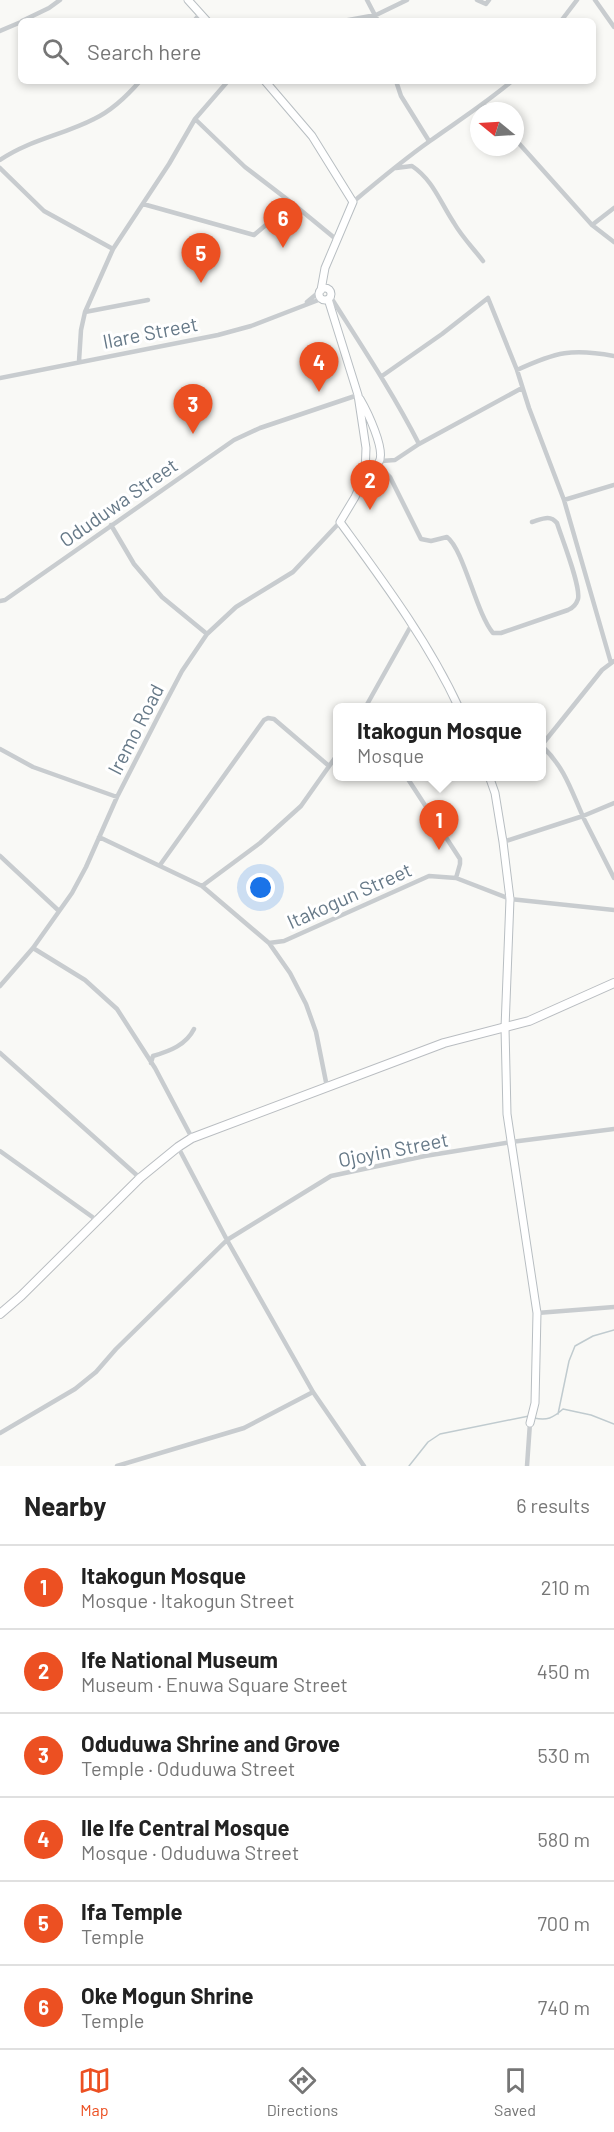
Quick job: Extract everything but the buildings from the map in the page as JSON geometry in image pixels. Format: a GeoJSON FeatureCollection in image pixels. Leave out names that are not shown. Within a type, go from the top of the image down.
{"type":"FeatureCollection","features":[{"type":"Feature","properties":{"kind":"main road"},"geometry":{"type":"LineString","coordinates":[[0,1314],[140,1178],[192,1138],[444,1043],[529,1021],[614,983]]}},
{"type":"Feature","properties":{"kind":"street"},"geometry":{"type":"LineString","coordinates":[[29,18],[49,9],[60,0]]}},
{"type":"Feature","properties":{"kind":"street"},"geometry":{"type":"LineString","coordinates":[[188,0],[204,18]]}},
{"type":"Feature","properties":{"kind":"street"},"geometry":{"type":"LineString","coordinates":[[368,0],[377,18]]}},
{"type":"Feature","properties":{"kind":"street"},"geometry":{"type":"LineString","coordinates":[[360,18],[376,15],[407,0]]}},
{"type":"Feature","properties":{"kind":"street"},"geometry":{"type":"LineString","coordinates":[[477,0],[486,4],[489,0]]}},
{"type":"Feature","properties":{"kind":"street"},"geometry":{"type":"LineString","coordinates":[[563,18],[577,0]]}},
{"type":"Feature","properties":{"kind":"street"},"geometry":{"type":"LineString","coordinates":[[595,0],[614,27]]}},
{"type":"Feature","properties":{"kind":"street"},"geometry":{"type":"LineString","coordinates":[[197,18],[200,14]]}},
{"type":"Feature","properties":{"kind":"street"},"geometry":{"type":"LineString","coordinates":[[0,32],[18,23]]}},
{"type":"Feature","properties":{"kind":"street"},"geometry":{"type":"LineString","coordinates":[[0,160],[17,148],[95,119],[123,100],[137,84]]}},
{"type":"Feature","properties":{"kind":"street"},"geometry":{"type":"LineString","coordinates":[[79,361],[85,312],[113,249],[195,119],[225,84]]}},
{"type":"Feature","properties":{"kind":"street"},"geometry":{"type":"LineString","coordinates":[[268,84],[312,136],[353,202]]}},
{"type":"Feature","properties":{"kind":"street"},"geometry":{"type":"LineString","coordinates":[[397,84],[401,96],[429,141]]}},
{"type":"Feature","properties":{"kind":"street"},"geometry":{"type":"LineString","coordinates":[[487,102],[508,84]]}},
{"type":"Feature","properties":{"kind":"street"},"geometry":{"type":"LineString","coordinates":[[470,114],[429,141],[353,202],[325,268],[324,295],[358,394],[379,444],[379,463],[390,477],[421,539],[431,541],[447,537],[453,543],[493,633],[501,633],[568,610],[576,604],[578,599],[575,578],[557,523],[547,517],[532,522]]}},
{"type":"Feature","properties":{"kind":"street"},"geometry":{"type":"LineString","coordinates":[[195,119],[245,167],[337,240]]}},
{"type":"Feature","properties":{"kind":"street"},"geometry":{"type":"LineString","coordinates":[[524,149],[592,225],[614,242]]}},
{"type":"Feature","properties":{"kind":"street"},"geometry":{"type":"LineString","coordinates":[[393,169],[412,166],[424,174],[454,225],[483,261]]}},
{"type":"Feature","properties":{"kind":"street"},"geometry":{"type":"LineString","coordinates":[[0,168],[44,211],[113,249]]}},
{"type":"Feature","properties":{"kind":"street"},"geometry":{"type":"LineString","coordinates":[[143,204],[254,235],[292,203]]}},
{"type":"Feature","properties":{"kind":"street"},"geometry":{"type":"LineString","coordinates":[[592,225],[614,207]]}},
{"type":"Feature","properties":{"kind":"street"},"geometry":{"type":"LineString","coordinates":[[324,295],[382,376],[419,444]]}},
{"type":"Feature","properties":{"kind":"street","name":"Ilare Street"},"geometry":{"type":"LineString","coordinates":[[0,378],[218,335],[251,326],[324,295]]}},
{"type":"Feature","properties":{"kind":"street"},"geometry":{"type":"LineString","coordinates":[[382,376],[488,298],[564,500],[613,662],[595,679],[546,740]]}},
{"type":"Feature","properties":{"kind":"street"},"geometry":{"type":"LineString","coordinates":[[85,312],[148,300]]}},
{"type":"Feature","properties":{"kind":"street"},"geometry":{"type":"LineString","coordinates":[[517,370],[544,357],[566,351],[589,351],[614,356]]}},
{"type":"Feature","properties":{"kind":"street"},"geometry":{"type":"LineString","coordinates":[[365,475],[379,463],[395,460],[419,444],[522,388]]}},
{"type":"Feature","properties":{"kind":"street"},"geometry":{"type":"LineString","coordinates":[[358,394],[366,448],[365,475],[340,522],[412,624],[437,664],[456,703]]}},
{"type":"Feature","properties":{"kind":"street","name":"Oduduwa Street"},"geometry":{"type":"LineString","coordinates":[[0,601],[5,600],[234,440],[260,428],[358,394]]}},
{"type":"Feature","properties":{"kind":"street"},"geometry":{"type":"LineString","coordinates":[[366,448],[379,444]]}},
{"type":"Feature","properties":{"kind":"street"},"geometry":{"type":"LineString","coordinates":[[564,500],[614,485]]}},
{"type":"Feature","properties":{"kind":"street","name":"Iremo Road"},"geometry":{"type":"LineString","coordinates":[[0,986],[33,948],[72,893],[117,797],[182,671],[207,634],[236,607],[292,572],[340,522]]}},
{"type":"Feature","properties":{"kind":"street"},"geometry":{"type":"LineString","coordinates":[[111,525],[134,564],[162,597],[207,634]]}},
{"type":"Feature","properties":{"kind":"street"},"geometry":{"type":"LineString","coordinates":[[368,703],[412,624]]}},
{"type":"Feature","properties":{"kind":"street"},"geometry":{"type":"LineString","coordinates":[[160,865],[264,720],[274,719],[329,766]]}},
{"type":"Feature","properties":{"kind":"street"},"geometry":{"type":"LineString","coordinates":[[0,749],[33,767],[117,797]]}},
{"type":"Feature","properties":{"kind":"street"},"geometry":{"type":"LineString","coordinates":[[546,750],[553,756],[572,788],[583,816],[614,878]]}},
{"type":"Feature","properties":{"kind":"street"},"geometry":{"type":"LineString","coordinates":[[202,886],[280,826],[301,806],[333,760]]}},
{"type":"Feature","properties":{"kind":"street"},"geometry":{"type":"LineString","coordinates":[[409,781],[460,859],[456,878]]}},
{"type":"Feature","properties":{"kind":"street"},"geometry":{"type":"LineString","coordinates":[[490,781],[495,793],[510,899],[505,1028],[507,1114],[537,1313],[534,1412],[530,1423],[527,1466]]}},
{"type":"Feature","properties":{"kind":"street"},"geometry":{"type":"LineString","coordinates":[[503,842],[583,816],[614,803]]}},
{"type":"Feature","properties":{"kind":"street"},"geometry":{"type":"LineString","coordinates":[[99,837],[202,886],[269,943],[290,973],[306,1004],[315,1032],[327,1087]]}},
{"type":"Feature","properties":{"kind":"street"},"geometry":{"type":"LineString","coordinates":[[0,856],[59,911]]}},
{"type":"Feature","properties":{"kind":"street","name":"Itakogun Street"},"geometry":{"type":"LineString","coordinates":[[269,943],[284,941],[429,876],[456,878],[510,899],[614,910]]}},
{"type":"Feature","properties":{"kind":"street"},"geometry":{"type":"LineString","coordinates":[[33,948],[85,980],[109,1000],[152,1063],[192,1138]]}},
{"type":"Feature","properties":{"kind":"street"},"geometry":{"type":"LineString","coordinates":[[152,1063],[153,1056],[165,1053],[185,1042],[194,1029]]}},
{"type":"Feature","properties":{"kind":"street"},"geometry":{"type":"LineString","coordinates":[[0,1053],[140,1178]]}},
{"type":"Feature","properties":{"kind":"street","name":"Ojoyin Street"},"geometry":{"type":"LineString","coordinates":[[0,1433],[75,1389],[96,1372],[116,1349],[227,1240],[331,1176],[424,1156],[614,1129]]}},
{"type":"Feature","properties":{"kind":"street"},"geometry":{"type":"LineString","coordinates":[[178,1147],[227,1240],[313,1392],[364,1466]]}},
{"type":"Feature","properties":{"kind":"street"},"geometry":{"type":"LineString","coordinates":[[0,1151],[98,1221]]}},
{"type":"Feature","properties":{"kind":"street"},"geometry":{"type":"LineString","coordinates":[[537,1313],[614,1307]]}},
{"type":"Feature","properties":{"kind":"street"},"geometry":{"type":"LineString","coordinates":[[117,1466],[244,1428],[313,1392]]}},
{"type":"Feature","properties":{"kind":"waterway"},"geometry":{"type":"LineString","coordinates":[[558,1414],[569,1361],[575,1346],[593,1336],[614,1330]]}},
{"type":"Feature","properties":{"kind":"waterway"},"geometry":{"type":"LineString","coordinates":[[534,1418],[550,1418],[563,1409],[591,1415],[614,1424]]}},
{"type":"Feature","properties":{"kind":"waterway"},"geometry":{"type":"LineString","coordinates":[[409,1466],[428,1442],[440,1434],[529,1416]]}},
{"type":"Feature","properties":{"kind":"place","name":"Oke Mogun Shrine"},"geometry":{"type":"Point","coordinates":[283,248]}},
{"type":"Feature","properties":{"kind":"place","name":"Ifa Temple"},"geometry":{"type":"Point","coordinates":[201,283]}},
{"type":"Feature","properties":{"kind":"place","name":"Ile Ife Central Mosque"},"geometry":{"type":"Point","coordinates":[319,392]}},
{"type":"Feature","properties":{"kind":"place","name":"Oduduwa Shrine and Grove"},"geometry":{"type":"Point","coordinates":[193,434]}},
{"type":"Feature","properties":{"kind":"place","name":"Ife National Museum"},"geometry":{"type":"Point","coordinates":[370,510]}},
{"type":"Feature","properties":{"kind":"place","name":"Itakogun Mosque"},"geometry":{"type":"Point","coordinates":[439,850]}}]}
